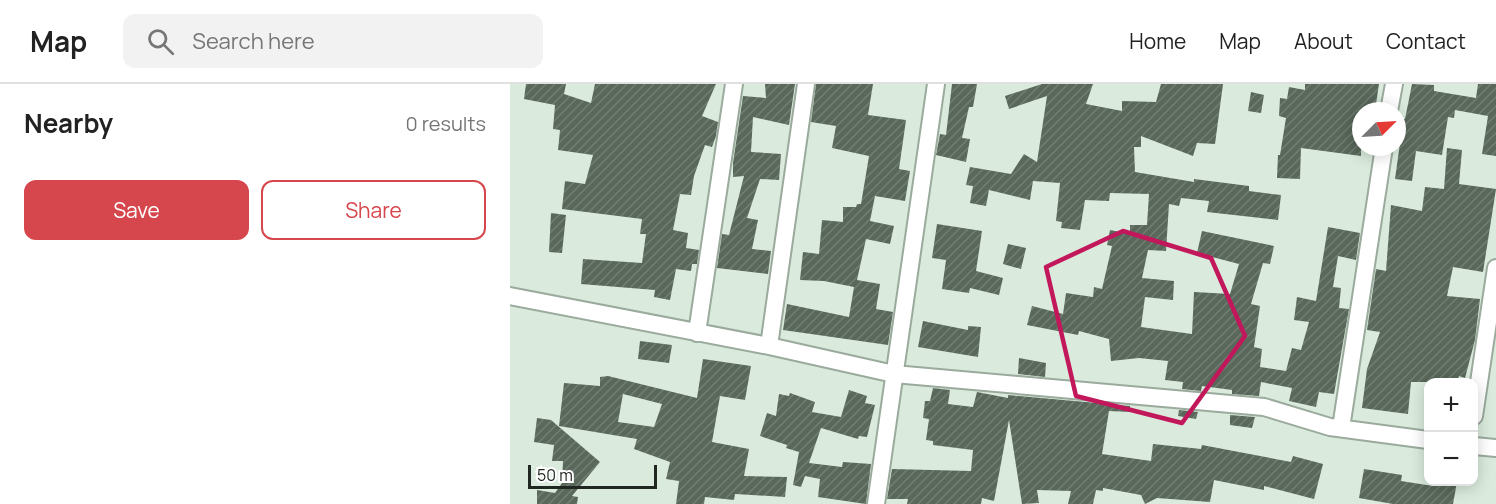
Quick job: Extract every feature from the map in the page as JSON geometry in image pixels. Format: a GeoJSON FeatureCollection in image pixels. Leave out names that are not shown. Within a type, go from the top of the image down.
{"type":"FeatureCollection","features":[{"type":"Feature","properties":{"kind":"street"},"geometry":{"type":"LineString","coordinates":[[697,333],[734,84]]}},
{"type":"Feature","properties":{"kind":"street"},"geometry":{"type":"LineString","coordinates":[[769,346],[806,84]]}},
{"type":"Feature","properties":{"kind":"street"},"geometry":{"type":"LineString","coordinates":[[876,504],[936,84]]}},
{"type":"Feature","properties":{"kind":"street"},"geometry":{"type":"LineString","coordinates":[[1391,102],[1394,84]]}},
{"type":"Feature","properties":{"kind":"street"},"geometry":{"type":"LineString","coordinates":[[1341,428],[1383,156]]}},
{"type":"Feature","properties":{"kind":"street"},"geometry":{"type":"LineString","coordinates":[[1478,384],[1496,268]]}},
{"type":"Feature","properties":{"kind":"street"},"geometry":{"type":"LineString","coordinates":[[510,296],[769,346],[894,374],[1264,407],[1341,428],[1424,439]]}},
{"type":"Feature","properties":{"kind":"street"},"geometry":{"type":"LineString","coordinates":[[1478,446],[1496,448]]}},
{"type":"Feature","properties":{"kind":"highlighted area"},"geometry":{"type":"Polygon","coordinates":[[[1123,231],[1211,258],[1245,336],[1182,423],[1076,396],[1046,267],[1123,231]]]}},
{"type":"Feature","properties":{"kind":"building"},"geometry":{"type":"Polygon","coordinates":[[[526,84],[566,84],[564,94],[591,103],[595,84],[716,84],[702,116],[718,122],[716,136],[712,147],[705,145],[694,176],[691,195],[680,194],[673,230],[688,233],[686,248],[699,250],[697,264],[692,264],[691,271],[676,269],[670,300],[654,297],[655,290],[581,284],[583,259],[642,263],[646,234],[640,234],[642,219],[562,209],[565,181],[585,184],[593,155],[558,150],[560,130],[553,129],[555,105],[524,99],[526,84]]]}},
{"type":"Feature","properties":{"kind":"building"},"geometry":{"type":"Polygon","coordinates":[[[765,84],[795,84],[789,125],[753,117],[751,152],[781,154],[779,180],[760,179],[747,218],[758,220],[752,249],[771,251],[768,274],[717,268],[722,234],[729,235],[744,176],[733,177],[743,96],[766,98],[765,84]]]}},
{"type":"Feature","properties":{"kind":"building"},"geometry":{"type":"Polygon","coordinates":[[[816,84],[873,84],[868,115],[906,120],[899,169],[910,171],[905,201],[875,196],[870,221],[894,226],[890,244],[866,239],[857,280],[880,284],[876,309],[893,312],[888,345],[783,330],[787,304],[849,317],[854,287],[824,281],[800,280],[803,252],[819,254],[822,220],[843,222],[843,207],[856,207],[857,204],[861,204],[869,156],[832,148],[836,126],[811,122],[816,84]]]}},
{"type":"Feature","properties":{"kind":"building"},"geometry":{"type":"Polygon","coordinates":[[[952,84],[977,84],[973,107],[969,107],[962,138],[970,139],[966,162],[936,155],[940,134],[946,135],[952,84]]]}},
{"type":"Feature","properties":{"kind":"building"},"geometry":{"type":"Polygon","coordinates":[[[1042,84],[1093,84],[1086,104],[1122,111],[1122,101],[1156,102],[1161,84],[1223,84],[1215,144],[1197,143],[1193,156],[1141,136],[1141,147],[1134,147],[1135,172],[1194,182],[1194,179],[1249,186],[1249,191],[1281,195],[1278,220],[1207,212],[1209,201],[1181,198],[1179,206],[1169,204],[1166,251],[1148,250],[1142,278],[1174,281],[1173,300],[1145,297],[1141,327],[1192,334],[1194,292],[1230,294],[1239,264],[1197,253],[1202,231],[1274,246],[1270,264],[1263,263],[1251,304],[1260,306],[1254,347],[1262,349],[1260,367],[1286,371],[1292,348],[1301,350],[1309,322],[1294,320],[1297,297],[1316,301],[1328,227],[1360,233],[1356,260],[1338,256],[1333,287],[1341,288],[1339,308],[1349,309],[1334,394],[1319,392],[1316,407],[1289,401],[1292,388],[1261,382],[1259,396],[1232,394],[1232,390],[1202,386],[1201,391],[1182,389],[1183,382],[1165,380],[1168,361],[1139,358],[1111,361],[1109,339],[1079,331],[1078,335],[1027,325],[1032,306],[1063,314],[1066,293],[1093,297],[1094,287],[1102,289],[1112,246],[1107,245],[1110,230],[1130,234],[1130,225],[1147,225],[1149,194],[1110,193],[1109,201],[1085,200],[1080,230],[1061,228],[1062,222],[1056,221],[1060,183],[1033,181],[1030,200],[989,190],[986,206],[970,203],[973,186],[966,185],[970,167],[1011,174],[1024,154],[1037,162],[1047,96],[1009,109],[1005,96],[1042,84]]]}},
{"type":"Feature","properties":{"kind":"building"},"geometry":{"type":"Polygon","coordinates":[[[1305,84],[1379,84],[1376,102],[1352,102],[1352,155],[1301,148],[1300,179],[1277,178],[1278,155],[1280,155],[1286,118],[1279,116],[1280,98],[1287,99],[1289,87],[1305,90],[1305,84]]]}},
{"type":"Feature","properties":{"kind":"building"},"geometry":{"type":"Polygon","coordinates":[[[1412,84],[1434,85],[1434,91],[1476,98],[1478,84],[1496,84],[1496,156],[1482,154],[1488,116],[1455,110],[1454,118],[1448,117],[1442,155],[1416,151],[1412,181],[1395,179],[1398,156],[1406,156],[1406,114],[1412,84]]]}},
{"type":"Feature","properties":{"kind":"building"},"geometry":{"type":"Polygon","coordinates":[[[1251,92],[1264,95],[1261,113],[1248,111],[1251,92]]]}},
{"type":"Feature","properties":{"kind":"building"},"geometry":{"type":"Polygon","coordinates":[[[1447,148],[1462,150],[1459,184],[1496,189],[1483,272],[1453,267],[1447,296],[1480,299],[1475,340],[1465,378],[1459,376],[1459,378],[1424,378],[1424,382],[1411,382],[1408,414],[1362,408],[1367,369],[1380,332],[1367,330],[1376,269],[1386,271],[1391,205],[1422,211],[1425,187],[1444,189],[1447,148]]]}},
{"type":"Feature","properties":{"kind":"building"},"geometry":{"type":"Polygon","coordinates":[[[551,213],[566,215],[562,253],[549,252],[551,213]]]}},
{"type":"Feature","properties":{"kind":"building"},"geometry":{"type":"Polygon","coordinates":[[[937,224],[982,231],[976,271],[1003,278],[999,295],[970,288],[969,293],[942,289],[946,260],[932,258],[937,224]]]}},
{"type":"Feature","properties":{"kind":"building"},"geometry":{"type":"Polygon","coordinates":[[[1008,244],[1026,248],[1021,269],[1003,264],[1008,244]]]}},
{"type":"Feature","properties":{"kind":"building"},"geometry":{"type":"Polygon","coordinates":[[[923,321],[968,330],[968,326],[981,327],[978,357],[918,347],[923,321]]]}},
{"type":"Feature","properties":{"kind":"building"},"geometry":{"type":"Polygon","coordinates":[[[640,341],[672,345],[669,363],[638,359],[640,341]]]}},
{"type":"Feature","properties":{"kind":"building"},"geometry":{"type":"Polygon","coordinates":[[[1019,358],[1046,363],[1045,377],[1018,374],[1019,358]]]}},
{"type":"Feature","properties":{"kind":"building"},"geometry":{"type":"Polygon","coordinates":[[[703,359],[751,366],[745,400],[720,396],[712,442],[749,449],[744,476],[787,477],[785,497],[735,494],[734,500],[705,497],[704,504],[676,504],[679,481],[666,479],[670,462],[634,449],[637,439],[559,426],[564,383],[600,386],[600,377],[608,376],[697,398],[703,359]],[[623,394],[618,422],[654,427],[662,404],[623,394]]]}},
{"type":"Feature","properties":{"kind":"building"},"geometry":{"type":"Polygon","coordinates":[[[933,388],[950,390],[948,404],[973,407],[977,392],[1008,398],[1008,395],[1130,406],[1130,412],[1109,411],[1102,454],[1151,461],[1153,444],[1201,449],[1202,445],[1291,462],[1293,456],[1323,464],[1314,499],[1264,486],[1264,490],[1214,480],[1210,502],[1157,498],[1145,504],[1141,495],[1103,488],[1103,491],[1096,490],[1093,504],[1068,504],[1071,491],[1037,490],[1039,503],[1022,504],[1009,420],[994,501],[982,498],[981,504],[907,504],[908,499],[887,499],[892,469],[971,471],[973,450],[933,445],[933,441],[926,440],[929,419],[923,418],[925,401],[930,401],[933,388]]]}},
{"type":"Feature","properties":{"kind":"building"},"geometry":{"type":"Polygon","coordinates":[[[849,390],[867,396],[865,403],[875,405],[867,437],[859,436],[858,439],[821,428],[809,463],[842,467],[843,462],[871,464],[866,504],[818,497],[820,479],[805,476],[801,487],[793,485],[799,452],[786,448],[787,445],[760,436],[767,413],[776,416],[779,394],[789,396],[790,393],[815,402],[812,412],[841,417],[849,390]]]}},
{"type":"Feature","properties":{"kind":"building"},"geometry":{"type":"Polygon","coordinates":[[[1179,410],[1198,412],[1196,419],[1178,416],[1179,410]]]}},
{"type":"Feature","properties":{"kind":"building"},"geometry":{"type":"Polygon","coordinates":[[[1230,415],[1255,417],[1252,428],[1230,425],[1230,415]]]}},
{"type":"Feature","properties":{"kind":"building"},"geometry":{"type":"Polygon","coordinates":[[[537,418],[551,420],[600,462],[572,496],[578,497],[577,504],[537,504],[537,490],[555,493],[562,483],[563,461],[552,461],[554,445],[534,442],[537,418]]]}},
{"type":"Feature","properties":{"kind":"building"},"geometry":{"type":"Polygon","coordinates":[[[1364,469],[1402,475],[1401,481],[1424,486],[1456,486],[1453,504],[1393,504],[1359,498],[1364,469]]]}}]}
